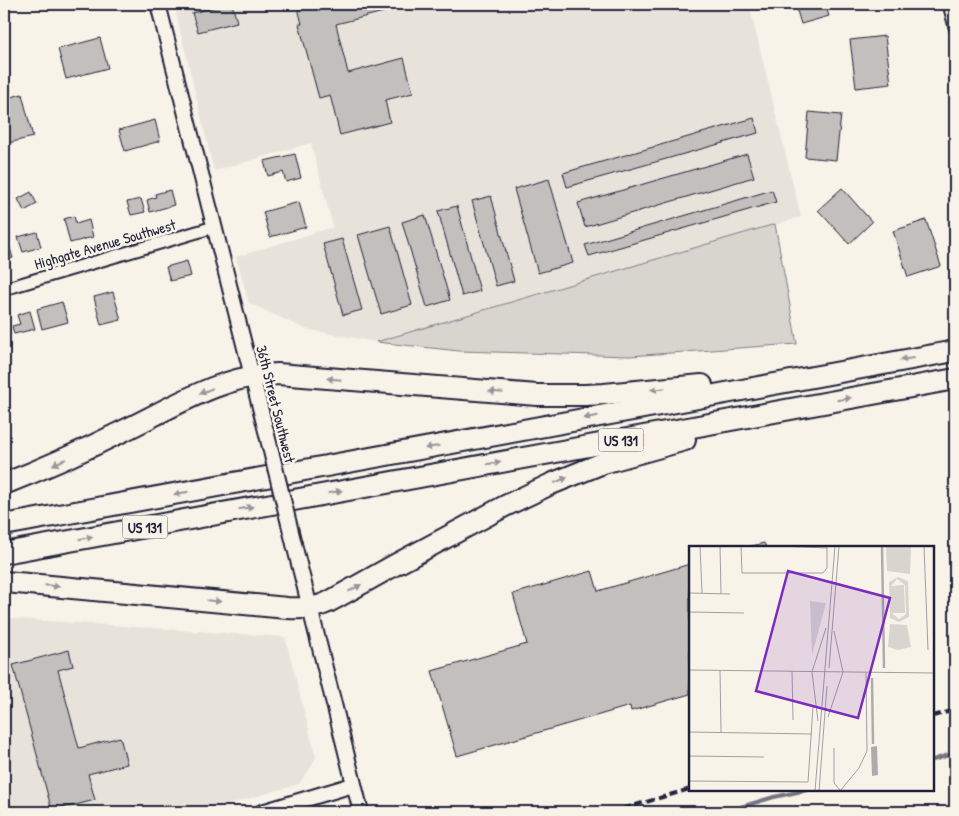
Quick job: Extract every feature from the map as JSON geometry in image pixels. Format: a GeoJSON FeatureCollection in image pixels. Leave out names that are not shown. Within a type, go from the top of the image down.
{"type":"FeatureCollection","features":[{"type":"Feature","properties":{"kind":"highway","name":"US 131"},"geometry":{"type":"LineString","coordinates":[[4,525],[955,351]]}},
{"type":"Feature","properties":{"kind":"highway"},"geometry":{"type":"LineString","coordinates":[[4,484],[73,456],[199,394],[228,382],[252,376],[278,374],[537,395],[585,395],[812,376]]}},
{"type":"Feature","properties":{"kind":"highway","name":"US 131"},"geometry":{"type":"LineString","coordinates":[[4,553],[955,379]]}},
{"type":"Feature","properties":{"kind":"highway"},"geometry":{"type":"LineString","coordinates":[[4,582],[287,608],[311,608],[326,604],[505,506],[577,473],[618,458],[810,405]]}},
{"type":"Feature","properties":{"kind":"street","name":"36th Street Southwest"},"geometry":{"type":"LineString","coordinates":[[158,4],[361,812]]}},
{"type":"Feature","properties":{"kind":"street"},"geometry":{"type":"LineString","coordinates":[[950,4],[955,28]]}},
{"type":"Feature","properties":{"kind":"street","name":"Highgate Avenue Southwest"},"geometry":{"type":"LineString","coordinates":[[4,289],[214,227]]}},
{"type":"Feature","properties":{"kind":"street"},"geometry":{"type":"LineString","coordinates":[[262,812],[353,785]]}},
{"type":"Feature","properties":{"kind":"shaded area"},"geometry":{"type":"Polygon","coordinates":[[[207,4],[749,4],[801,217],[376,342],[305,329],[249,303],[236,257],[333,227],[311,143],[214,171],[176,13],[207,4]]]}},
{"type":"Feature","properties":{"kind":"shaded area"},"geometry":{"type":"Polygon","coordinates":[[[775,224],[797,344],[630,356],[459,351],[376,342],[775,224]]]}},
{"type":"Feature","properties":{"kind":"shaded area"},"geometry":{"type":"Polygon","coordinates":[[[4,618],[285,637],[316,757],[299,784],[203,812],[4,812],[4,618]]]}},
{"type":"Feature","properties":{"kind":"building"},"geometry":{"type":"Polygon","coordinates":[[[232,4],[237,22],[198,32],[192,13],[232,4]]]}},
{"type":"Feature","properties":{"kind":"building"},"geometry":{"type":"Polygon","coordinates":[[[297,4],[415,4],[336,24],[348,73],[404,58],[413,93],[385,100],[390,122],[340,135],[330,95],[319,98],[299,24],[302,24],[297,4]]]}},
{"type":"Feature","properties":{"kind":"building"},"geometry":{"type":"Polygon","coordinates":[[[795,4],[825,4],[829,16],[801,24],[795,4]]]}},
{"type":"Feature","properties":{"kind":"building"},"geometry":{"type":"Polygon","coordinates":[[[885,36],[891,84],[856,88],[850,40],[885,36]]]}},
{"type":"Feature","properties":{"kind":"building"},"geometry":{"type":"Polygon","coordinates":[[[100,38],[108,68],[66,79],[58,49],[100,38]]]}},
{"type":"Feature","properties":{"kind":"building"},"geometry":{"type":"Polygon","coordinates":[[[22,94],[33,137],[4,144],[4,99],[22,94]]]}},
{"type":"Feature","properties":{"kind":"building"},"geometry":{"type":"Polygon","coordinates":[[[809,112],[841,115],[836,160],[805,157],[809,112]]]}},
{"type":"Feature","properties":{"kind":"building"},"geometry":{"type":"Polygon","coordinates":[[[754,118],[758,133],[567,187],[563,173],[754,118]]]}},
{"type":"Feature","properties":{"kind":"building"},"geometry":{"type":"Polygon","coordinates":[[[155,120],[160,141],[125,151],[119,130],[155,120]]]}},
{"type":"Feature","properties":{"kind":"building"},"geometry":{"type":"Polygon","coordinates":[[[295,154],[301,178],[286,182],[283,172],[268,176],[264,161],[295,154]]]}},
{"type":"Feature","properties":{"kind":"building"},"geometry":{"type":"Polygon","coordinates":[[[747,154],[754,177],[585,227],[578,203],[747,154]]]}},
{"type":"Feature","properties":{"kind":"building"},"geometry":{"type":"Polygon","coordinates":[[[549,179],[573,263],[538,273],[514,189],[549,179]]]}},
{"type":"Feature","properties":{"kind":"building"},"geometry":{"type":"Polygon","coordinates":[[[842,188],[872,222],[849,244],[818,210],[842,188]]]}},
{"type":"Feature","properties":{"kind":"building"},"geometry":{"type":"Polygon","coordinates":[[[170,190],[174,205],[150,212],[147,200],[156,197],[155,194],[170,190]]]}},
{"type":"Feature","properties":{"kind":"building"},"geometry":{"type":"Polygon","coordinates":[[[772,190],[776,202],[589,256],[585,245],[772,190]]]}},
{"type":"Feature","properties":{"kind":"building"},"geometry":{"type":"Polygon","coordinates":[[[31,192],[37,204],[24,211],[18,199],[31,192]]]}},
{"type":"Feature","properties":{"kind":"building"},"geometry":{"type":"Polygon","coordinates":[[[491,196],[514,281],[496,286],[472,201],[491,196]]]}},
{"type":"Feature","properties":{"kind":"building"},"geometry":{"type":"Polygon","coordinates":[[[141,199],[145,212],[131,215],[127,202],[141,199]]]}},
{"type":"Feature","properties":{"kind":"building"},"geometry":{"type":"Polygon","coordinates":[[[299,202],[306,227],[270,237],[263,212],[299,202]]]}},
{"type":"Feature","properties":{"kind":"building"},"geometry":{"type":"Polygon","coordinates":[[[457,206],[480,291],[462,296],[438,211],[457,206]]]}},
{"type":"Feature","properties":{"kind":"building"},"geometry":{"type":"Polygon","coordinates":[[[425,215],[450,300],[427,307],[402,222],[425,215]]]}},
{"type":"Feature","properties":{"kind":"building"},"geometry":{"type":"Polygon","coordinates":[[[74,216],[76,224],[89,220],[93,237],[70,243],[64,219],[74,216]]]}},
{"type":"Feature","properties":{"kind":"building"},"geometry":{"type":"Polygon","coordinates":[[[926,220],[941,266],[908,277],[893,231],[926,220]]]}},
{"type":"Feature","properties":{"kind":"building"},"geometry":{"type":"Polygon","coordinates":[[[390,226],[412,305],[381,314],[358,235],[390,226]]]}},
{"type":"Feature","properties":{"kind":"building"},"geometry":{"type":"Polygon","coordinates":[[[37,232],[41,247],[23,252],[18,237],[37,232]]]}},
{"type":"Feature","properties":{"kind":"building"},"geometry":{"type":"Polygon","coordinates":[[[342,239],[362,310],[343,315],[323,244],[342,239]]]}},
{"type":"Feature","properties":{"kind":"building"},"geometry":{"type":"Polygon","coordinates":[[[8,242],[13,258],[4,260],[4,243],[8,242]]]}},
{"type":"Feature","properties":{"kind":"building"},"geometry":{"type":"Polygon","coordinates":[[[187,261],[191,276],[170,281],[166,267],[187,261]]]}},
{"type":"Feature","properties":{"kind":"building"},"geometry":{"type":"Polygon","coordinates":[[[113,292],[121,320],[101,325],[94,297],[113,292]]]}},
{"type":"Feature","properties":{"kind":"building"},"geometry":{"type":"Polygon","coordinates":[[[62,302],[68,322],[42,329],[37,309],[62,302]]]}},
{"type":"Feature","properties":{"kind":"building"},"geometry":{"type":"Polygon","coordinates":[[[30,311],[35,329],[14,334],[12,326],[20,324],[17,315],[30,311]]]}},
{"type":"Feature","properties":{"kind":"building"},"geometry":{"type":"Polygon","coordinates":[[[764,543],[766,546],[752,546],[764,543]]]}},
{"type":"Feature","properties":{"kind":"building"},"geometry":{"type":"Polygon","coordinates":[[[689,564],[689,694],[631,711],[630,706],[457,756],[432,671],[527,644],[513,594],[592,571],[598,591],[689,564]]]}},
{"type":"Feature","properties":{"kind":"building"},"geometry":{"type":"Polygon","coordinates":[[[69,650],[73,666],[58,670],[79,748],[120,737],[127,764],[88,774],[95,800],[52,811],[13,665],[69,650]]]}},
{"type":"Feature","properties":{"kind":"waterway"},"geometry":{"type":"LineString","coordinates":[[934,760],[955,753]]}},
{"type":"Feature","properties":{"kind":"waterway"},"geometry":{"type":"LineString","coordinates":[[724,812],[774,797],[802,791]]}},
{"type":"Feature","properties":{"kind":"railway"},"geometry":{"type":"LineString","coordinates":[[934,716],[955,710]]}},
{"type":"Feature","properties":{"kind":"railway"},"geometry":{"type":"LineString","coordinates":[[612,812],[689,789]]}}]}
